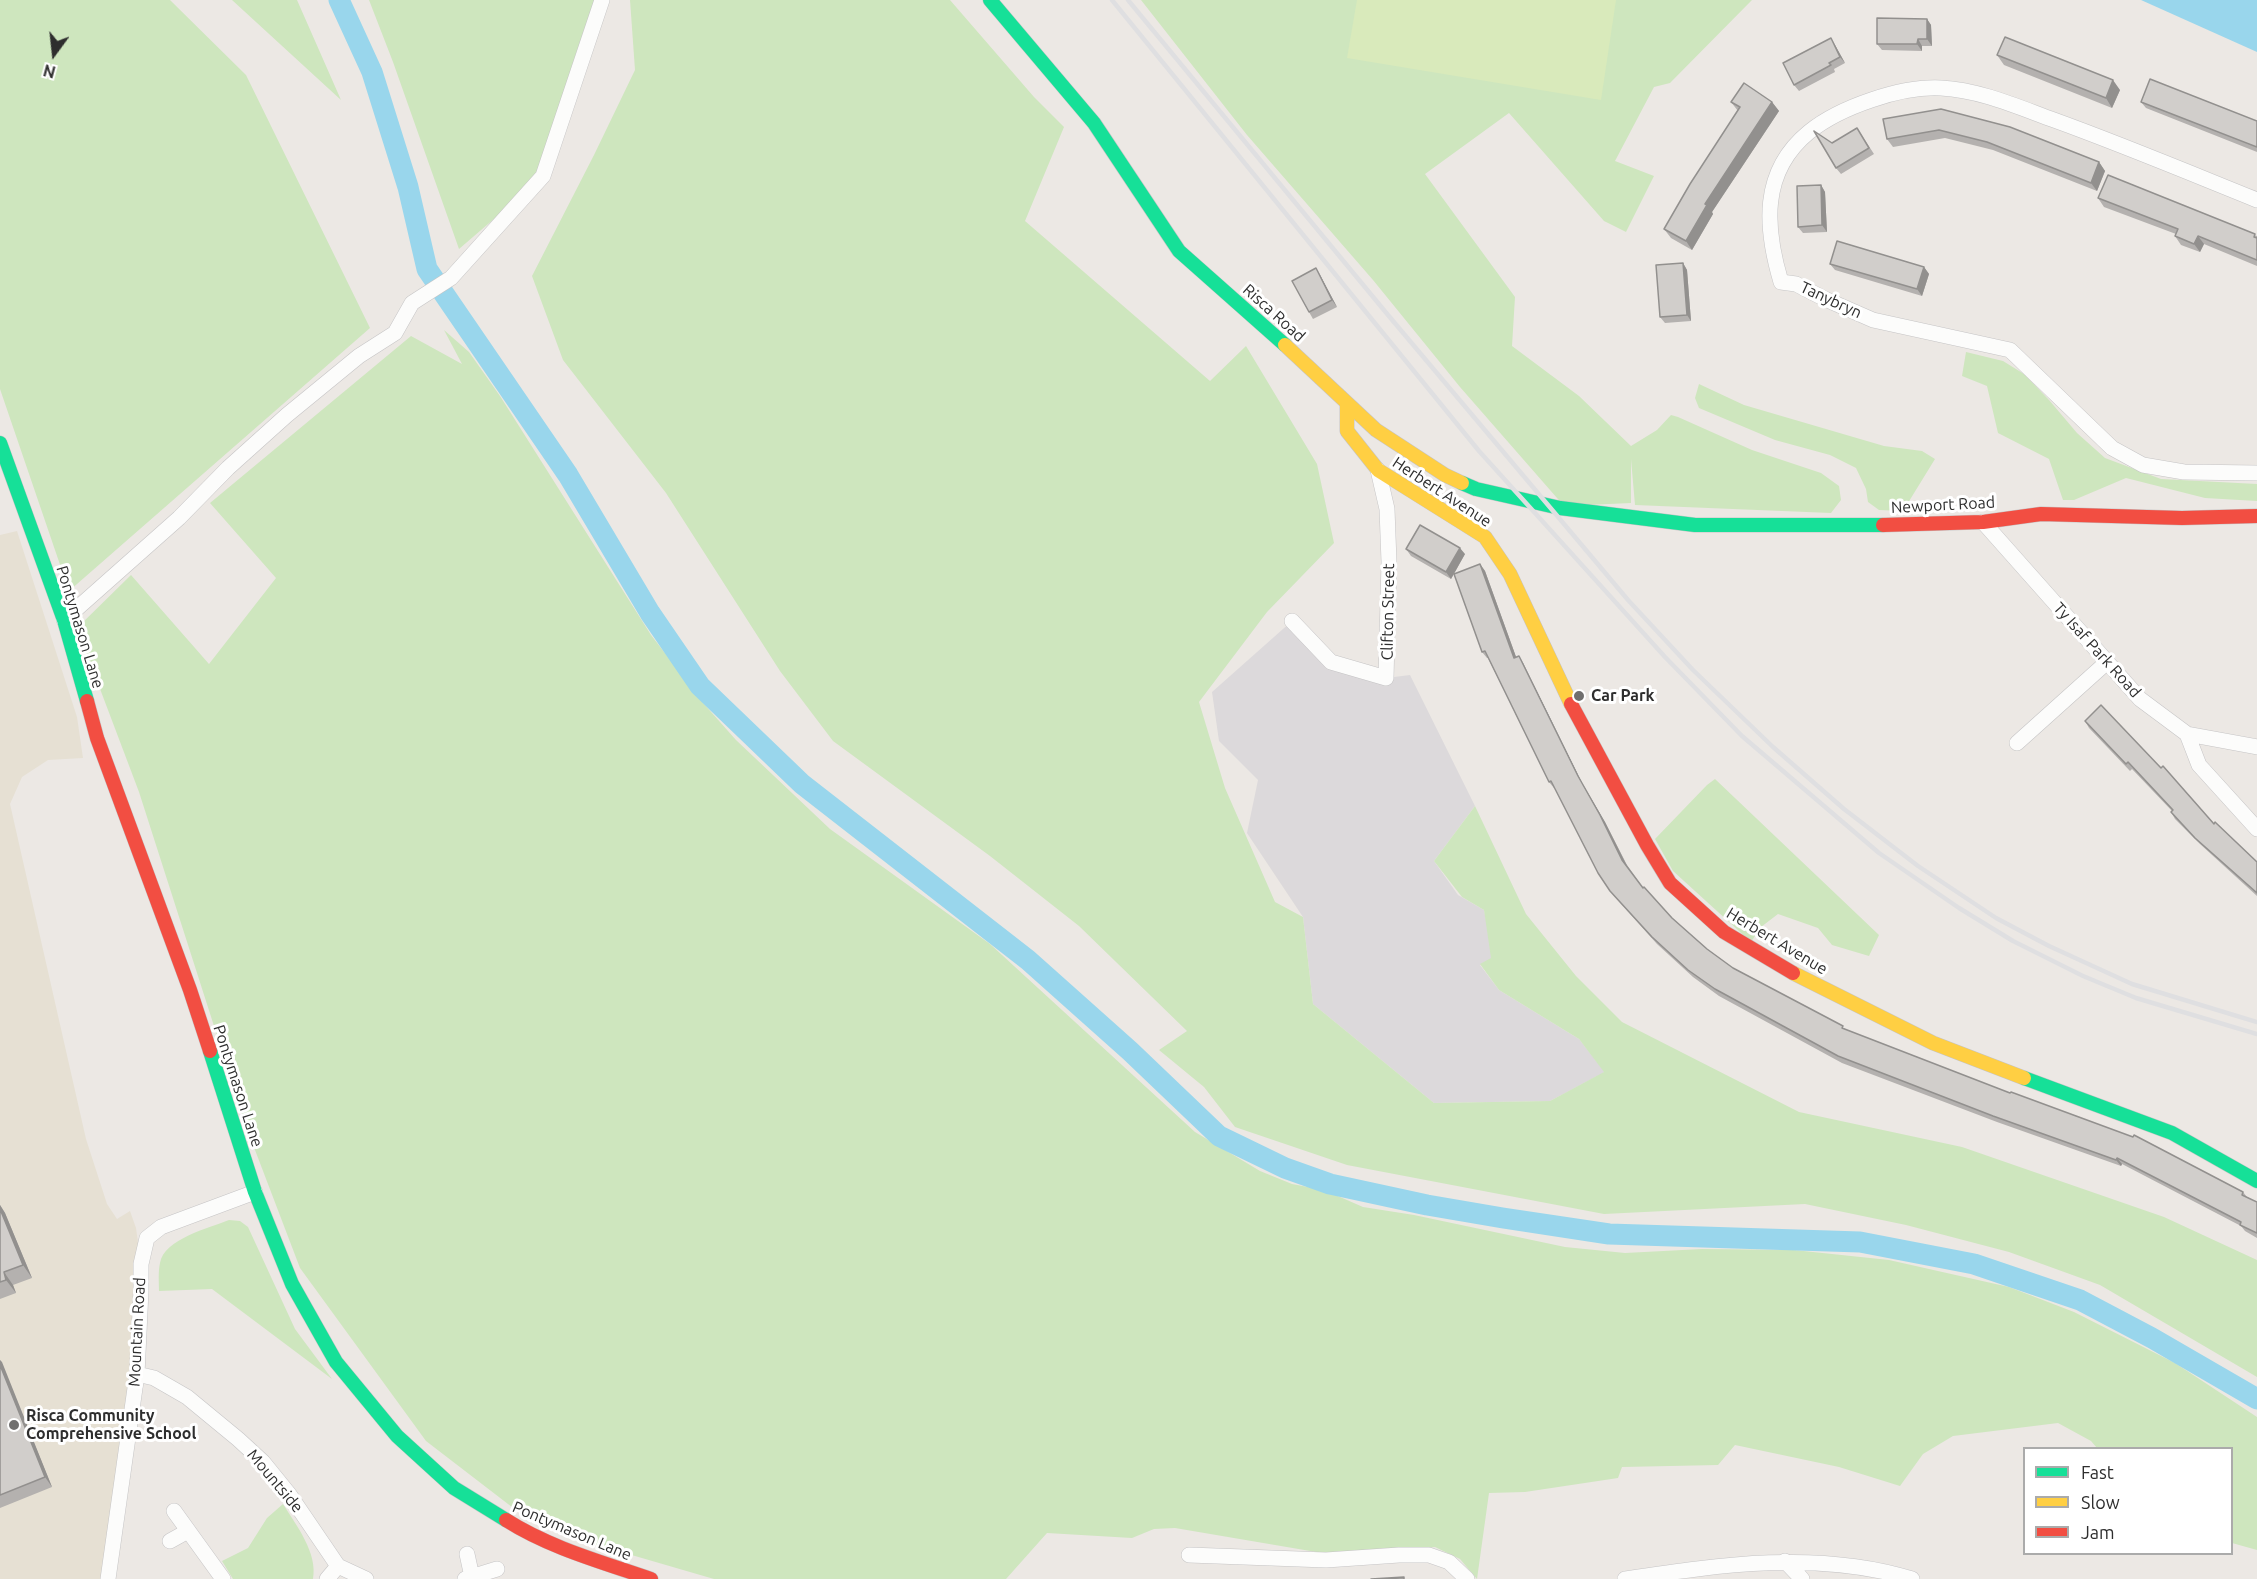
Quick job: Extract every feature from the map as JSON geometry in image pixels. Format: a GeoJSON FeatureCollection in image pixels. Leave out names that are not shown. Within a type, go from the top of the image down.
{"type":"FeatureCollection","features":[{"type":"Feature","properties":{"kind":"street"},"geometry":{"type":"LineString","coordinates":[[64,620],[288,415],[359,356],[395,333],[412,303],[451,278],[543,176],[602,0]]}},
{"type":"Feature","properties":{"kind":"street","name":"Risca Road"},"geometry":{"type":"LineString","coordinates":[[990,0],[1094,123],[1179,251],[1325,380],[1376,430],[1411,455],[1445,475],[1476,489],[1560,508],[1630,518]]}},
{"type":"Feature","properties":{"kind":"street","name":"Tanybryn"},"geometry":{"type":"LineString","coordinates":[[2257,200],[2107,139],[2007,103],[1977,94],[1940,88],[1912,90],[1842,111],[1797,142],[1773,187],[1769,227],[1781,282],[1796,284],[1873,320],[2010,350],[2112,448],[2143,465],[2184,472],[2257,473]]}},
{"type":"Feature","properties":{"kind":"street","name":"Herbert Avenue"},"geometry":{"type":"LineString","coordinates":[[1347,403],[1347,431],[1378,470],[1485,537],[1510,574],[1562,688],[1647,845],[1670,883],[1724,932],[1803,979],[1933,1043],[2172,1133],[2257,1181]]}},
{"type":"Feature","properties":{"kind":"street","name":"Pontymason Lane"},"geometry":{"type":"LineString","coordinates":[[0,443],[64,620],[97,738],[190,990],[255,1192],[292,1284],[336,1362],[397,1436],[454,1488],[513,1525],[571,1551],[651,1579]]}},
{"type":"Feature","properties":{"kind":"street","name":"Clifton Street"},"geometry":{"type":"LineString","coordinates":[[1292,621],[1331,662],[1386,678],[1389,562],[1387,509],[1378,470]]}},
{"type":"Feature","properties":{"kind":"street","name":"Newport Road"},"geometry":{"type":"LineString","coordinates":[[1630,518],[1695,525],[1760,526],[1983,522],[2041,514],[2182,518],[2257,516]]}},
{"type":"Feature","properties":{"kind":"street","name":"Ty Isaf Park Road"},"geometry":{"type":"LineString","coordinates":[[1983,522],[2140,699],[2187,734]]}},
{"type":"Feature","properties":{"kind":"street"},"geometry":{"type":"LineString","coordinates":[[2017,743],[2106,663]]}},
{"type":"Feature","properties":{"kind":"street"},"geometry":{"type":"LineString","coordinates":[[2187,734],[2257,747]]}},
{"type":"Feature","properties":{"kind":"street"},"geometry":{"type":"LineString","coordinates":[[2187,734],[2199,765],[2257,829]]}},
{"type":"Feature","properties":{"kind":"street","name":"Mountain Road"},"geometry":{"type":"LineString","coordinates":[[108,1579],[137,1374],[141,1264],[147,1238],[161,1227],[255,1192]]}},
{"type":"Feature","properties":{"kind":"street","name":"Mountside"},"geometry":{"type":"LineString","coordinates":[[137,1374],[154,1378],[187,1397],[263,1462],[296,1504],[338,1566]]}},
{"type":"Feature","properties":{"kind":"street"},"geometry":{"type":"LineString","coordinates":[[174,1511],[223,1579]]}},
{"type":"Feature","properties":{"kind":"street"},"geometry":{"type":"LineString","coordinates":[[170,1541],[188,1531]]}},
{"type":"Feature","properties":{"kind":"street"},"geometry":{"type":"LineString","coordinates":[[466,1554],[469,1578],[497,1569]]}},
{"type":"Feature","properties":{"kind":"street"},"geometry":{"type":"LineString","coordinates":[[1189,1555],[1326,1560],[1399,1555],[1429,1556],[1449,1562],[1467,1579]]}},
{"type":"Feature","properties":{"kind":"street"},"geometry":{"type":"LineString","coordinates":[[1785,1561],[1802,1579]]}},
{"type":"Feature","properties":{"kind":"street"},"geometry":{"type":"LineString","coordinates":[[1625,1579],[1785,1561],[1861,1567],[1912,1579]]}},
{"type":"Feature","properties":{"kind":"street"},"geometry":{"type":"LineString","coordinates":[[327,1579],[338,1566],[366,1579]]}},
{"type":"Feature","properties":{"kind":"shaded area"},"geometry":{"type":"Polygon","coordinates":[[[17,531],[77,717],[83,758],[48,760],[22,777],[10,804],[86,1139],[107,1204],[117,1219],[130,1211],[136,1228],[141,1264],[141,1291],[108,1579],[0,1579],[0,535],[17,531]]]}},
{"type":"Feature","properties":{"kind":"shaded area"},"geometry":{"type":"Polygon","coordinates":[[[1292,621],[1332,662],[1386,678],[1410,675],[1475,806],[1434,861],[1458,895],[1484,910],[1494,957],[1480,965],[1499,990],[1579,1039],[1605,1072],[1550,1101],[1434,1103],[1313,1004],[1303,917],[1247,833],[1258,780],[1219,741],[1212,692],[1292,621]]]}},
{"type":"Feature","properties":{"kind":"green space"},"geometry":{"type":"Polygon","coordinates":[[[0,0],[170,0],[246,75],[370,328],[69,591],[0,389],[0,0]]]}},
{"type":"Feature","properties":{"kind":"green space"},"geometry":{"type":"Polygon","coordinates":[[[232,0],[297,0],[341,100],[232,0]]]}},
{"type":"Feature","properties":{"kind":"green space"},"geometry":{"type":"Polygon","coordinates":[[[369,0],[602,0],[545,175],[459,249],[393,62],[369,0]]]}},
{"type":"Feature","properties":{"kind":"green space"},"geometry":{"type":"Polygon","coordinates":[[[630,0],[950,0],[1034,97],[1064,127],[1025,221],[1210,381],[1246,346],[1317,464],[1334,543],[1267,612],[1199,702],[1225,788],[1275,902],[1303,917],[1313,1004],[1434,1103],[1550,1101],[1604,1072],[1579,1039],[1499,990],[1480,964],[1491,958],[1484,910],[1462,897],[1434,861],[1475,806],[1526,914],[1576,976],[1622,1022],[1799,1112],[1962,1147],[2164,1217],[2257,1260],[2257,1377],[2100,1285],[2009,1252],[1906,1225],[1805,1204],[1604,1214],[1347,1165],[1235,1127],[1204,1087],[1159,1050],[1187,1031],[1079,926],[990,856],[833,741],[780,671],[666,493],[563,360],[532,276],[635,70],[630,0]]]}},
{"type":"Feature","properties":{"kind":"green space"},"geometry":{"type":"Polygon","coordinates":[[[1141,0],[1752,0],[1670,83],[1654,87],[1615,161],[1654,176],[1626,232],[1604,221],[1509,113],[1425,174],[1515,297],[1512,346],[1579,396],[1631,446],[1657,430],[1671,415],[1752,450],[1821,473],[1839,486],[1841,500],[1831,513],[1635,505],[1631,459],[1631,503],[1564,506],[1247,135],[1141,0]]]}},
{"type":"Feature","properties":{"kind":"green space"},"geometry":{"type":"Polygon","coordinates":[[[1357,0],[1616,0],[1601,100],[1347,58],[1357,0]]]}},
{"type":"Feature","properties":{"kind":"green space"},"geometry":{"type":"Polygon","coordinates":[[[444,330],[469,352],[500,396],[651,635],[704,704],[736,740],[830,829],[990,944],[1195,1132],[1260,1171],[1292,1184],[1324,1190],[1363,1207],[1414,1215],[1565,1247],[1625,1253],[1702,1249],[1794,1250],[1889,1260],[2009,1287],[2074,1312],[2175,1363],[2257,1417],[2257,1550],[2233,1543],[2233,1447],[2096,1447],[2091,1441],[2058,1423],[1953,1436],[1923,1454],[1900,1486],[1839,1467],[1735,1445],[1718,1465],[1622,1467],[1618,1478],[1525,1492],[1489,1493],[1477,1579],[1460,1559],[1435,1547],[1328,1554],[1175,1528],[1154,1529],[1132,1538],[1047,1533],[1006,1579],[714,1579],[556,1533],[521,1514],[426,1441],[300,1268],[247,1129],[139,792],[77,628],[131,575],[209,664],[276,578],[210,503],[411,336],[462,364],[444,330]]]}},
{"type":"Feature","properties":{"kind":"green space"},"geometry":{"type":"Polygon","coordinates":[[[1966,352],[2003,361],[2024,374],[2077,433],[2105,458],[2161,479],[2257,484],[2257,501],[2205,498],[2126,478],[2074,500],[2063,500],[2049,459],[1998,433],[1987,386],[1962,376],[1966,352]]]}},
{"type":"Feature","properties":{"kind":"green space"},"geometry":{"type":"Polygon","coordinates":[[[1699,384],[1744,405],[1884,446],[1922,451],[1935,459],[1903,511],[1879,510],[1868,502],[1866,489],[1856,468],[1830,455],[1775,440],[1699,408],[1695,398],[1699,384]]]}},
{"type":"Feature","properties":{"kind":"green space"},"geometry":{"type":"Polygon","coordinates":[[[1715,779],[1879,935],[1869,956],[1832,945],[1818,928],[1778,914],[1761,927],[1751,942],[1673,871],[1655,839],[1715,779]]]}},
{"type":"Feature","properties":{"kind":"green space"},"geometry":{"type":"Polygon","coordinates":[[[229,1220],[240,1221],[248,1227],[295,1329],[332,1379],[212,1289],[159,1291],[160,1263],[170,1247],[188,1236],[229,1220]]]}},
{"type":"Feature","properties":{"kind":"green space"},"geometry":{"type":"Polygon","coordinates":[[[283,1504],[309,1549],[314,1569],[313,1579],[233,1579],[222,1561],[248,1548],[267,1518],[283,1504]]]}},
{"type":"Feature","properties":{"kind":"water"},"geometry":{"type":"Polygon","coordinates":[[[2141,0],[2257,0],[2257,52],[2141,0]]]}},
{"type":"Feature","properties":{"kind":"building"},"geometry":{"type":"Polygon","coordinates":[[[1877,18],[1927,19],[1927,39],[1918,39],[1917,44],[1877,44],[1877,18]]]}},
{"type":"Feature","properties":{"kind":"building"},"geometry":{"type":"Polygon","coordinates":[[[2005,37],[2113,80],[2106,98],[1997,55],[2005,37]]]}},
{"type":"Feature","properties":{"kind":"building"},"geometry":{"type":"Polygon","coordinates":[[[1831,38],[1840,57],[1829,63],[1831,65],[1794,85],[1783,63],[1831,38]]]}},
{"type":"Feature","properties":{"kind":"building"},"geometry":{"type":"Polygon","coordinates":[[[2150,79],[2257,121],[2257,147],[2141,102],[2150,79]]]}},
{"type":"Feature","properties":{"kind":"building"},"geometry":{"type":"Polygon","coordinates":[[[1744,83],[1772,102],[1705,204],[1707,205],[1686,241],[1664,229],[1740,107],[1731,102],[1744,83]]]}},
{"type":"Feature","properties":{"kind":"building"},"geometry":{"type":"Polygon","coordinates":[[[1941,109],[2010,127],[2099,162],[2091,183],[1987,142],[1939,130],[1887,139],[1883,119],[1941,109]]]}},
{"type":"Feature","properties":{"kind":"building"},"geometry":{"type":"Polygon","coordinates":[[[1857,128],[1869,148],[1836,168],[1814,131],[1832,143],[1857,128]]]}},
{"type":"Feature","properties":{"kind":"building"},"geometry":{"type":"Polygon","coordinates":[[[2108,175],[2255,234],[2257,260],[2198,236],[2194,244],[2175,236],[2178,229],[2098,198],[2108,175]]]}},
{"type":"Feature","properties":{"kind":"building"},"geometry":{"type":"Polygon","coordinates":[[[1821,185],[1822,225],[1798,227],[1797,186],[1821,185]]]}},
{"type":"Feature","properties":{"kind":"building"},"geometry":{"type":"Polygon","coordinates":[[[1837,241],[1924,267],[1917,289],[1830,264],[1837,241]]]}},
{"type":"Feature","properties":{"kind":"building"},"geometry":{"type":"Polygon","coordinates":[[[1683,263],[1687,315],[1660,317],[1656,265],[1683,263]]]}},
{"type":"Feature","properties":{"kind":"building"},"geometry":{"type":"Polygon","coordinates":[[[1316,268],[1332,300],[1309,312],[1292,281],[1316,268]]]}},
{"type":"Feature","properties":{"kind":"building"},"geometry":{"type":"Polygon","coordinates":[[[1420,525],[1460,548],[1446,572],[1406,549],[1420,525]]]}},
{"type":"Feature","properties":{"kind":"building"},"geometry":{"type":"Polygon","coordinates":[[[1480,564],[1514,658],[1519,656],[1622,860],[1643,888],[1707,949],[1733,968],[1843,1026],[1842,1028],[2010,1093],[2133,1137],[2134,1135],[2243,1192],[2242,1195],[2257,1202],[2257,1233],[2240,1225],[2241,1222],[2117,1158],[2116,1160],[1993,1116],[1838,1056],[1715,989],[1688,970],[1652,937],[1610,891],[1598,873],[1551,781],[1549,782],[1485,651],[1482,652],[1454,574],[1480,564]]]}},
{"type":"Feature","properties":{"kind":"building"},"geometry":{"type":"Polygon","coordinates":[[[2101,705],[2161,768],[2163,766],[2214,824],[2215,822],[2257,862],[2257,893],[2195,838],[2171,812],[2173,810],[2128,762],[2126,764],[2085,721],[2101,705]]]}},
{"type":"Feature","properties":{"kind":"building"},"geometry":{"type":"Polygon","coordinates":[[[0,1209],[23,1265],[4,1272],[6,1280],[0,1282],[0,1209]]]}},
{"type":"Feature","properties":{"kind":"building","name":"Risca Community Comprehensive School"},"geometry":{"type":"Polygon","coordinates":[[[0,1365],[45,1477],[0,1495],[0,1365]]]}},
{"type":"Feature","properties":{"kind":"building"},"geometry":{"type":"Polygon","coordinates":[[[1404,1577],[1404,1579],[1371,1579],[1404,1577]]]}},
{"type":"Feature","properties":{"kind":"waterway"},"geometry":{"type":"LineString","coordinates":[[339,0],[372,72],[408,187],[427,269],[568,475],[650,613],[700,686],[802,784],[1028,960],[1130,1051],[1219,1136],[1285,1168],[1330,1184],[1427,1205],[1503,1218],[1609,1234],[1860,1242],[1974,1264],[2080,1300],[2152,1338],[2257,1399]]}},
{"type":"Feature","properties":{"kind":"railway"},"geometry":{"type":"LineString","coordinates":[[1112,0],[1479,451],[1665,657],[1742,736],[1879,853],[1959,908],[2013,941],[2083,976],[2136,998],[2257,1034]]}},
{"type":"Feature","properties":{"kind":"railway"},"geometry":{"type":"LineString","coordinates":[[1128,0],[1388,315],[1628,600],[1693,670],[1773,747],[1844,809],[1918,866],[1996,918],[2049,946],[2132,984],[2257,1022]]}},
{"type":"Feature","properties":{"kind":"traffic: fast"},"geometry":{"type":"LineString","coordinates":[[990,0],[1094,123],[1179,251],[1285,345]]}},
{"type":"Feature","properties":{"kind":"traffic: fast"},"geometry":{"type":"LineString","coordinates":[[0,443],[64,620],[87,701]]}},
{"type":"Feature","properties":{"kind":"traffic: fast"},"geometry":{"type":"LineString","coordinates":[[1462,483],[1476,489],[1560,508],[1695,525],[1883,525]]}},
{"type":"Feature","properties":{"kind":"traffic: fast"},"geometry":{"type":"LineString","coordinates":[[210,1051],[255,1192],[292,1284],[336,1362],[397,1436],[454,1488],[506,1520]]}},
{"type":"Feature","properties":{"kind":"traffic: fast"},"geometry":{"type":"LineString","coordinates":[[2024,1078],[2172,1133],[2257,1181]]}},
{"type":"Feature","properties":{"kind":"traffic: slow"},"geometry":{"type":"LineString","coordinates":[[1285,345],[1376,430],[1445,475],[1462,483]]}},
{"type":"Feature","properties":{"kind":"traffic: slow"},"geometry":{"type":"LineString","coordinates":[[1347,403],[1347,431],[1378,470],[1485,537],[1510,574],[1571,704]]}},
{"type":"Feature","properties":{"kind":"traffic: slow"},"geometry":{"type":"LineString","coordinates":[[1793,973],[1933,1043],[2024,1078]]}},
{"type":"Feature","properties":{"kind":"traffic: jam"},"geometry":{"type":"LineString","coordinates":[[1883,525],[1983,522],[2041,514],[2182,518],[2257,516]]}},
{"type":"Feature","properties":{"kind":"traffic: jam"},"geometry":{"type":"LineString","coordinates":[[87,701],[97,738],[190,990],[210,1051]]}},
{"type":"Feature","properties":{"kind":"traffic: jam"},"geometry":{"type":"LineString","coordinates":[[1571,704],[1670,883],[1724,932],[1793,973]]}},
{"type":"Feature","properties":{"kind":"traffic: jam"},"geometry":{"type":"LineString","coordinates":[[506,1520],[540,1539],[651,1579]]}},
{"type":"Feature","properties":{"kind":"place","name":"Car Park"},"geometry":{"type":"Point","coordinates":[1579,696]}},
{"type":"Feature","properties":{"kind":"place","name":"Risca Community Comprehensive School"},"geometry":{"type":"Point","coordinates":[14,1425]}}]}
